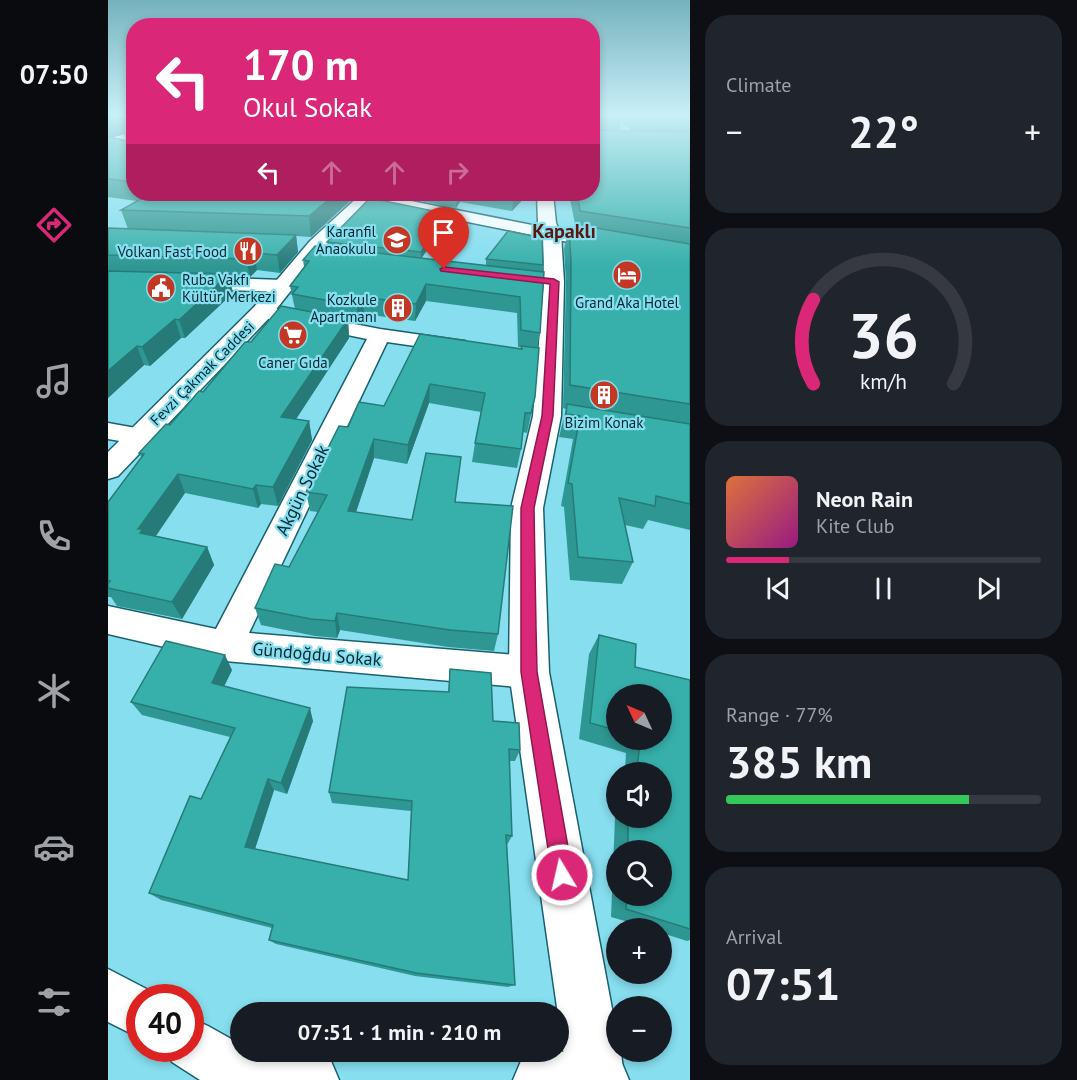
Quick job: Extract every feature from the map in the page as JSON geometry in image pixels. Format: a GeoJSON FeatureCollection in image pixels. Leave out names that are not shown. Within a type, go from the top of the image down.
{"type":"FeatureCollection","features":[{"type":"Feature","properties":{"kind":"street","name":"Fevzi Çakmak Caddesi"},"geometry":{"type":"LineString","coordinates":[[108,469],[262,312],[356,201]]}},
{"type":"Feature","properties":{"kind":"street"},"geometry":{"type":"LineString","coordinates":[[390,201],[552,234],[690,258]]}},
{"type":"Feature","properties":{"kind":"street"},"geometry":{"type":"LineString","coordinates":[[540,1080],[599,1079],[529,672],[527,508],[558,417],[538,359],[543,280],[552,234],[547,223],[545,201]]}},
{"type":"Feature","properties":{"kind":"street"},"geometry":{"type":"LineString","coordinates":[[552,234],[690,254]]}},
{"type":"Feature","properties":{"kind":"street"},"geometry":{"type":"LineString","coordinates":[[108,280],[283,286]]}},
{"type":"Feature","properties":{"kind":"street"},"geometry":{"type":"LineString","coordinates":[[262,312],[380,335],[481,350]]}},
{"type":"Feature","properties":{"kind":"street","name":"Akgün Sokak"},"geometry":{"type":"LineString","coordinates":[[225,646],[380,335]]}},
{"type":"Feature","properties":{"kind":"street"},"geometry":{"type":"LineString","coordinates":[[108,431],[138,436]]}},
{"type":"Feature","properties":{"kind":"street","name":"Gündoğdu Sokak"},"geometry":{"type":"LineString","coordinates":[[108,620],[225,646],[529,672]]}},
{"type":"Feature","properties":{"kind":"street"},"geometry":{"type":"LineString","coordinates":[[108,994],[126,1005]]}},
{"type":"Feature","properties":{"kind":"street"},"geometry":{"type":"LineString","coordinates":[[204,1053],[241,1075],[312,1080]]}},
{"type":"Feature","properties":{"kind":"building"},"geometry":{"type":"Polygon","coordinates":[[[108,166],[126,166],[126,181],[108,179],[108,166]]]}},
{"type":"Feature","properties":{"kind":"building"},"geometry":{"type":"Polygon","coordinates":[[[600,166],[690,166],[690,228],[580,211],[578,201],[600,201],[600,166]]]}},
{"type":"Feature","properties":{"kind":"building"},"geometry":{"type":"Polygon","coordinates":[[[137,201],[327,201],[309,216],[121,210],[137,201]]]}},
{"type":"Feature","properties":{"kind":"building"},"geometry":{"type":"Polygon","coordinates":[[[367,201],[385,201],[448,214],[421,252],[327,242],[367,201]]]}},
{"type":"Feature","properties":{"kind":"building"},"geometry":{"type":"Polygon","coordinates":[[[584,226],[690,244],[690,404],[570,385],[569,228],[586,231],[584,226]]]}},
{"type":"Feature","properties":{"kind":"building"},"geometry":{"type":"Polygon","coordinates":[[[108,228],[296,235],[277,255],[254,253],[246,259],[108,255],[108,228]]]}},
{"type":"Feature","properties":{"kind":"building"},"geometry":{"type":"Polygon","coordinates":[[[508,231],[542,238],[543,265],[486,259],[508,231]]]}},
{"type":"Feature","properties":{"kind":"building"},"geometry":{"type":"Polygon","coordinates":[[[315,246],[544,272],[540,333],[521,330],[520,297],[426,284],[416,304],[363,297],[357,306],[292,294],[298,287],[290,286],[309,261],[303,260],[315,246]]]}},
{"type":"Feature","properties":{"kind":"building"},"geometry":{"type":"Polygon","coordinates":[[[108,271],[229,274],[179,320],[175,319],[142,347],[137,346],[108,371],[108,271]]]}},
{"type":"Feature","properties":{"kind":"building"},"geometry":{"type":"Polygon","coordinates":[[[281,306],[348,319],[281,417],[309,421],[273,487],[256,485],[253,489],[178,474],[138,529],[143,529],[140,533],[207,547],[172,602],[108,588],[110,581],[108,581],[108,502],[144,454],[139,453],[166,424],[170,425],[199,391],[203,392],[245,342],[251,342],[281,306]]]}},
{"type":"Feature","properties":{"kind":"building"},"geometry":{"type":"Polygon","coordinates":[[[420,334],[522,349],[521,346],[539,348],[535,397],[531,413],[525,413],[521,449],[475,443],[485,393],[430,384],[408,445],[374,439],[348,511],[412,520],[426,453],[461,457],[455,502],[513,506],[498,634],[450,630],[337,613],[335,621],[311,619],[255,608],[275,564],[289,567],[327,495],[306,492],[339,426],[348,427],[359,402],[384,406],[420,334]]]}},
{"type":"Feature","properties":{"kind":"building"},"geometry":{"type":"Polygon","coordinates":[[[567,404],[690,424],[690,504],[656,496],[655,506],[619,498],[633,562],[578,557],[572,484],[568,483],[580,416],[566,414],[567,404]]]}},
{"type":"Feature","properties":{"kind":"building"},"geometry":{"type":"Polygon","coordinates":[[[599,635],[636,644],[635,667],[690,680],[690,929],[672,923],[672,918],[655,918],[626,909],[626,906],[672,906],[672,840],[628,840],[628,828],[672,828],[672,762],[638,762],[639,750],[672,750],[672,684],[606,684],[606,727],[590,723],[599,635]]]}},
{"type":"Feature","properties":{"kind":"building"},"geometry":{"type":"Polygon","coordinates":[[[166,641],[225,655],[212,683],[310,708],[281,783],[268,779],[245,847],[408,880],[412,801],[329,792],[347,687],[449,692],[450,669],[491,673],[493,721],[519,723],[520,750],[509,749],[512,836],[506,835],[515,985],[416,973],[269,940],[273,925],[149,893],[190,796],[201,799],[235,728],[131,702],[166,641]]]}},
{"type":"Feature","properties":{"kind":"place","name":"Karanfil Anaokulu"},"geometry":{"type":"Point","coordinates":[397,240]}},
{"type":"Feature","properties":{"kind":"place","name":"Volkan Fast Food"},"geometry":{"type":"Point","coordinates":[248,251]}},
{"type":"Feature","properties":{"kind":"place","name":"Grand Aka Hotel"},"geometry":{"type":"Point","coordinates":[627,275]}},
{"type":"Feature","properties":{"kind":"place","name":"Ruba Vakfı Kültür Merkezi"},"geometry":{"type":"Point","coordinates":[161,288]}},
{"type":"Feature","properties":{"kind":"place","name":"Kozkule Apartmanı"},"geometry":{"type":"Point","coordinates":[398,308]}},
{"type":"Feature","properties":{"kind":"place","name":"Caner Gıda"},"geometry":{"type":"Point","coordinates":[293,335]}},
{"type":"Feature","properties":{"kind":"place","name":"Bizim Konak"},"geometry":{"type":"Point","coordinates":[604,395]}},
{"type":"Feature","properties":{"kind":"district","name":"Kapaklı"},"geometry":{"type":"Point","coordinates":[564,231]}},
{"type":"Feature","properties":{"kind":"route"},"geometry":{"type":"LineString","coordinates":[[444,269],[554,282],[548,416],[527,508],[528,627],[529,672],[562,875]]}}]}
